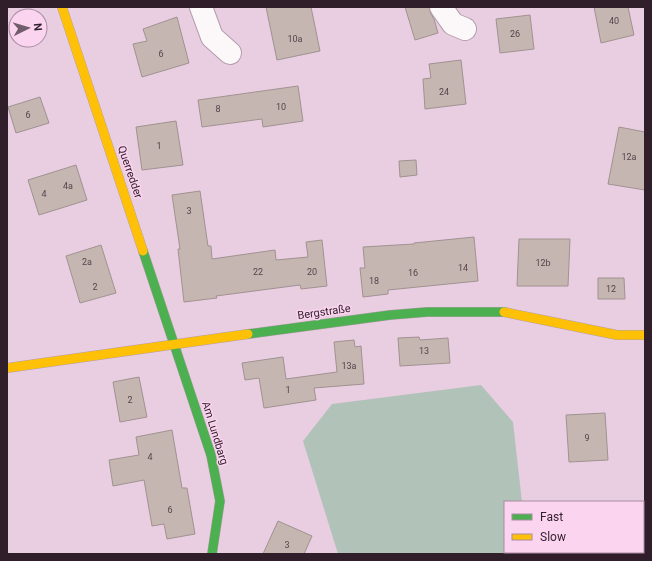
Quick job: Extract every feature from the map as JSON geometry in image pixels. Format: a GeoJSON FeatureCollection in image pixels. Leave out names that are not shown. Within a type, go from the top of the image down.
{"type":"FeatureCollection","features":[{"type":"Feature","properties":{"kind":"street","name":"Querredder"},"geometry":{"type":"LineString","coordinates":[[62,7],[168,320],[174,344]]}},
{"type":"Feature","properties":{"kind":"street"},"geometry":{"type":"LineString","coordinates":[[201,7],[212,36],[230,53]]}},
{"type":"Feature","properties":{"kind":"street"},"geometry":{"type":"LineString","coordinates":[[442,7],[453,24],[465,28]]}},
{"type":"Feature","properties":{"kind":"street","name":"Bergstraße"},"geometry":{"type":"LineString","coordinates":[[7,368],[390,315],[427,312],[502,312],[617,335],[645,335]]}},
{"type":"Feature","properties":{"kind":"street","name":"Am Lundbarg"},"geometry":{"type":"LineString","coordinates":[[174,344],[212,455],[220,501],[212,554]]}},
{"type":"Feature","properties":{"kind":"shaded area"},"geometry":{"type":"Polygon","coordinates":[[[481,385],[513,422],[522,501],[504,501],[504,553],[644,553],[645,512],[645,554],[338,554],[303,441],[332,404],[481,385]]]}},
{"type":"Feature","properties":{"kind":"building"},"geometry":{"type":"Polygon","coordinates":[[[266,7],[311,7],[320,51],[277,60],[266,7]]]}},
{"type":"Feature","properties":{"kind":"building"},"geometry":{"type":"Polygon","coordinates":[[[405,7],[429,7],[438,33],[415,40],[405,7]]]}},
{"type":"Feature","properties":{"kind":"building"},"geometry":{"type":"Polygon","coordinates":[[[594,7],[628,7],[634,35],[601,43],[594,7]]]}},
{"type":"Feature","properties":{"kind":"building"},"geometry":{"type":"Polygon","coordinates":[[[530,15],[534,49],[500,53],[496,19],[530,15]]]}},
{"type":"Feature","properties":{"kind":"building"},"geometry":{"type":"Polygon","coordinates":[[[177,17],[189,63],[142,77],[133,44],[147,41],[143,29],[177,17]]]}},
{"type":"Feature","properties":{"kind":"building"},"geometry":{"type":"Polygon","coordinates":[[[461,60],[466,104],[425,109],[423,79],[431,78],[429,64],[461,60]]]}},
{"type":"Feature","properties":{"kind":"building"},"geometry":{"type":"Polygon","coordinates":[[[298,86],[303,121],[263,127],[262,119],[202,127],[198,100],[298,86]]]}},
{"type":"Feature","properties":{"kind":"building"},"geometry":{"type":"Polygon","coordinates":[[[40,97],[49,123],[16,133],[8,107],[40,97]]]}},
{"type":"Feature","properties":{"kind":"building"},"geometry":{"type":"Polygon","coordinates":[[[176,121],[183,165],[142,170],[136,127],[176,121]]]}},
{"type":"Feature","properties":{"kind":"building"},"geometry":{"type":"Polygon","coordinates":[[[619,127],[645,132],[645,190],[608,184],[619,127]]]}},
{"type":"Feature","properties":{"kind":"building"},"geometry":{"type":"Polygon","coordinates":[[[416,160],[417,175],[400,177],[399,161],[416,160]]]}},
{"type":"Feature","properties":{"kind":"building"},"geometry":{"type":"Polygon","coordinates":[[[76,165],[87,200],[39,215],[28,180],[76,165]]]}},
{"type":"Feature","properties":{"kind":"building"},"geometry":{"type":"Polygon","coordinates":[[[200,191],[208,246],[211,246],[212,259],[275,250],[276,260],[308,257],[306,242],[322,240],[327,286],[301,289],[300,285],[216,296],[217,298],[184,302],[178,249],[180,249],[172,195],[200,191]]]}},
{"type":"Feature","properties":{"kind":"building"},"geometry":{"type":"Polygon","coordinates":[[[474,237],[478,281],[388,290],[388,294],[363,297],[360,268],[365,268],[363,247],[414,244],[474,237]]]}},
{"type":"Feature","properties":{"kind":"building"},"geometry":{"type":"Polygon","coordinates":[[[519,239],[570,239],[568,286],[517,286],[519,239]]]}},
{"type":"Feature","properties":{"kind":"building"},"geometry":{"type":"Polygon","coordinates":[[[101,245],[116,293],[80,303],[66,256],[101,245]]]}},
{"type":"Feature","properties":{"kind":"building"},"geometry":{"type":"Polygon","coordinates":[[[598,278],[624,278],[625,299],[598,299],[598,278]]]}},
{"type":"Feature","properties":{"kind":"building"},"geometry":{"type":"Polygon","coordinates":[[[419,337],[420,340],[448,338],[450,363],[400,366],[398,338],[419,337]]]}},
{"type":"Feature","properties":{"kind":"building"},"geometry":{"type":"Polygon","coordinates":[[[354,340],[355,347],[361,346],[364,384],[314,388],[316,400],[264,408],[259,378],[245,380],[242,363],[283,357],[286,379],[337,372],[334,342],[354,340]]]}},
{"type":"Feature","properties":{"kind":"building"},"geometry":{"type":"Polygon","coordinates":[[[139,377],[147,417],[120,422],[113,382],[139,377]]]}},
{"type":"Feature","properties":{"kind":"building"},"geometry":{"type":"Polygon","coordinates":[[[605,413],[608,460],[569,462],[566,415],[605,413]]]}},
{"type":"Feature","properties":{"kind":"building"},"geometry":{"type":"Polygon","coordinates":[[[172,430],[182,488],[187,488],[195,534],[167,539],[164,524],[152,526],[144,480],[113,486],[109,460],[139,455],[136,437],[172,430]]]}},
{"type":"Feature","properties":{"kind":"building"},"geometry":{"type":"Polygon","coordinates":[[[278,521],[312,536],[304,554],[263,554],[278,521]]]}},
{"type":"Feature","properties":{"kind":"traffic: fast"},"geometry":{"type":"LineString","coordinates":[[143,251],[211,455],[220,501],[212,554]]}},
{"type":"Feature","properties":{"kind":"traffic: fast"},"geometry":{"type":"LineString","coordinates":[[248,334],[390,315],[427,312],[504,312]]}},
{"type":"Feature","properties":{"kind":"traffic: slow"},"geometry":{"type":"LineString","coordinates":[[62,7],[143,251]]}},
{"type":"Feature","properties":{"kind":"traffic: slow"},"geometry":{"type":"LineString","coordinates":[[504,312],[617,335],[645,335]]}},
{"type":"Feature","properties":{"kind":"traffic: slow"},"geometry":{"type":"LineString","coordinates":[[7,368],[248,334]]}}]}
